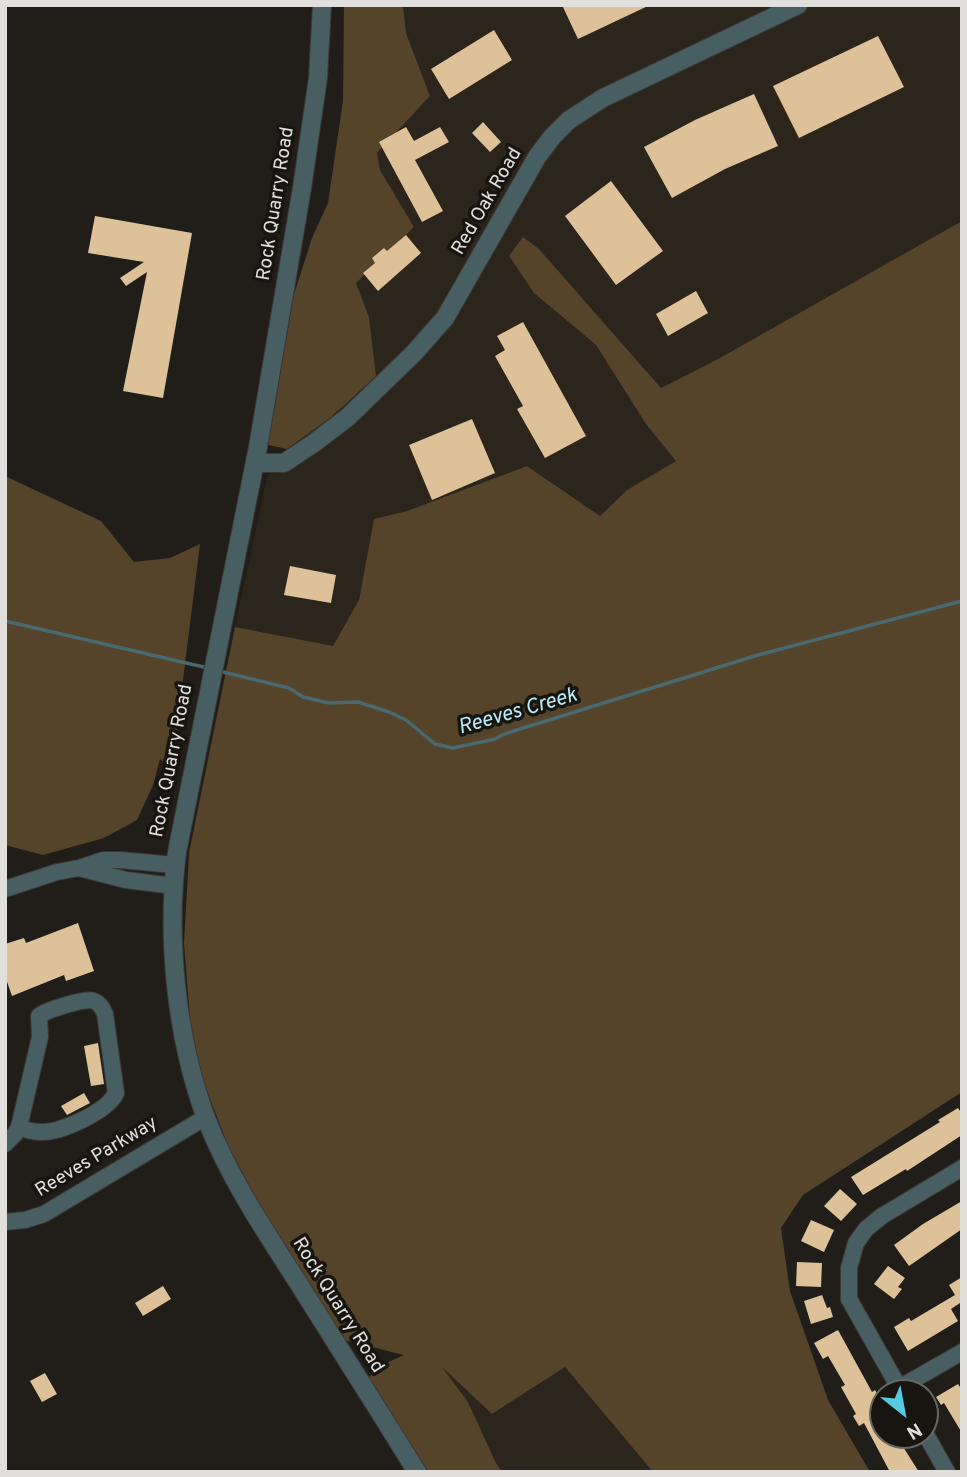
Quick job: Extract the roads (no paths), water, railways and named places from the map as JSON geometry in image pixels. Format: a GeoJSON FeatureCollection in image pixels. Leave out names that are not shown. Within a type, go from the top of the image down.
{"type":"FeatureCollection","features":[{"type":"Feature","properties":{"kind":"street","name":"Rock Quarry Road"},"geometry":{"type":"LineString","coordinates":[[322,5],[318,78],[308,147],[255,463],[221,622],[175,865],[173,910],[178,1003],[186,1052],[206,1117],[256,1216],[417,1472]]}},
{"type":"Feature","properties":{"kind":"street","name":"Red Oak Road"},"geometry":{"type":"LineString","coordinates":[[255,463],[284,463],[314,443],[348,417],[422,344],[445,318],[537,157],[569,120],[603,98],[798,5]]}},
{"type":"Feature","properties":{"kind":"street"},"geometry":{"type":"LineString","coordinates":[[5,889],[57,872],[111,860],[175,865]]}},
{"type":"Feature","properties":{"kind":"street"},"geometry":{"type":"LineString","coordinates":[[79,868],[119,878],[174,886]]}},
{"type":"Feature","properties":{"kind":"street"},"geometry":{"type":"LineString","coordinates":[[5,1144],[19,1127],[40,1037],[38,1016],[47,1010],[94,1001],[105,1014],[116,1093],[112,1100],[100,1110],[56,1130],[32,1132],[19,1127]]}},
{"type":"Feature","properties":{"kind":"street","name":"Reeves Parkway"},"geometry":{"type":"LineString","coordinates":[[5,1222],[44,1214],[206,1117]]}},
{"type":"Feature","properties":{"kind":"street"},"geometry":{"type":"LineString","coordinates":[[894,1379],[849,1299],[849,1268],[856,1243],[866,1229],[882,1216],[962,1168]]}},
{"type":"Feature","properties":{"kind":"street"},"geometry":{"type":"LineString","coordinates":[[918,1379],[962,1352]]}},
{"type":"Feature","properties":{"kind":"street"},"geometry":{"type":"LineString","coordinates":[[934,1449],[947,1472]]}},
{"type":"Feature","properties":{"kind":"waterway","name":"Reeves Creek"},"geometry":{"type":"LineString","coordinates":[[219,671],[289,688],[303,697],[329,703],[358,702],[389,712],[406,720],[435,744],[453,748],[495,739],[758,655],[962,601]]}},
{"type":"Feature","properties":{"kind":"waterway","name":"Reeves Creek"},"geometry":{"type":"LineString","coordinates":[[5,621],[208,668]]}}]}
